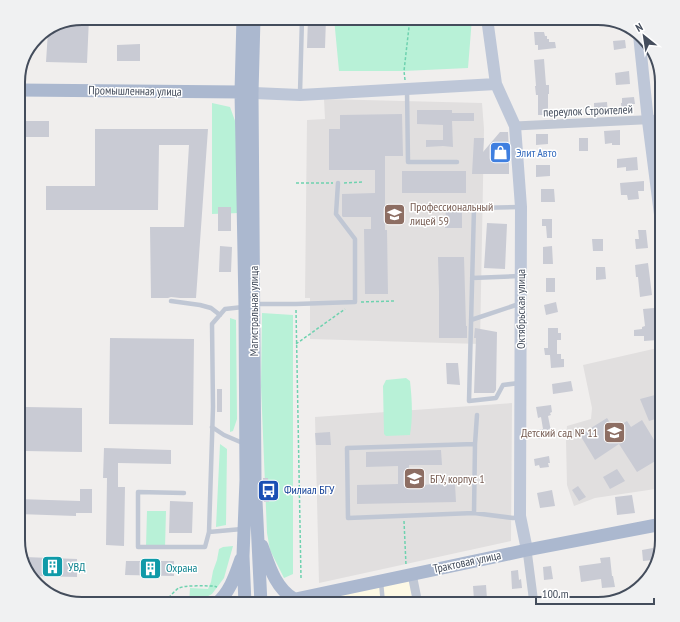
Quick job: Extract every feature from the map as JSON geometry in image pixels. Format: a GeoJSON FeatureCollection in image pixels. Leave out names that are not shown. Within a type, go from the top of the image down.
{"type":"FeatureCollection","features":[{"type":"Feature","properties":{"kind":"main road","name":"Магистральная улица"},"geometry":{"type":"LineString","coordinates":[[243,25],[255,480],[261,597]]}},
{"type":"Feature","properties":{"kind":"main road","name":"Магистральная улица"},"geometry":{"type":"LineString","coordinates":[[246,92],[253,25]]}},
{"type":"Feature","properties":{"kind":"main road","name":"Промышленная улица"},"geometry":{"type":"LineString","coordinates":[[25,90],[246,92]]}},
{"type":"Feature","properties":{"kind":"main road","name":"Магистральная улица"},"geometry":{"type":"LineString","coordinates":[[246,597],[243,556],[250,306]]}},
{"type":"Feature","properties":{"kind":"main road","name":"Трактовая улица"},"geometry":{"type":"LineString","coordinates":[[336,597],[381,581],[527,550],[655,525]]}},
{"type":"Feature","properties":{"kind":"main road"},"geometry":{"type":"LineString","coordinates":[[257,535],[277,582],[290,597]]}},
{"type":"Feature","properties":{"kind":"main road"},"geometry":{"type":"LineString","coordinates":[[222,597],[230,587],[243,556]]}},
{"type":"Feature","properties":{"kind":"street","name":"Октябрьская улица"},"geometry":{"type":"LineString","coordinates":[[488,25],[496,84],[515,126],[521,207],[520,516],[527,550],[533,597]]}},
{"type":"Feature","properties":{"kind":"street"},"geometry":{"type":"LineString","coordinates":[[641,56],[655,176]]}},
{"type":"Feature","properties":{"kind":"street"},"geometry":{"type":"LineString","coordinates":[[246,92],[300,95],[496,84]]}},
{"type":"Feature","properties":{"kind":"street","name":"переулок Строителей"},"geometry":{"type":"LineString","coordinates":[[515,126],[655,120]]}},
{"type":"Feature","properties":{"kind":"street"},"geometry":{"type":"LineString","coordinates":[[409,575],[416,597]]}},
{"type":"Feature","properties":{"kind":"lane"},"geometry":{"type":"LineString","coordinates":[[300,95],[302,25]]}},
{"type":"Feature","properties":{"kind":"lane"},"geometry":{"type":"LineString","coordinates":[[406,89],[408,162],[457,162]]}},
{"type":"Feature","properties":{"kind":"lane"},"geometry":{"type":"LineString","coordinates":[[184,493],[138,492],[138,547],[205,547],[209,532],[212,428],[212,324],[225,308],[355,302],[355,239],[336,214],[338,183]]}},
{"type":"Feature","properties":{"kind":"lane"},"geometry":{"type":"LineString","coordinates":[[520,383],[504,385],[496,398],[469,401],[474,208],[521,207]]}},
{"type":"Feature","properties":{"kind":"lane"},"geometry":{"type":"LineString","coordinates":[[472,278],[521,276]]}},
{"type":"Feature","properties":{"kind":"lane"},"geometry":{"type":"LineString","coordinates":[[171,301],[200,304],[211,308],[220,315]]}},
{"type":"Feature","properties":{"kind":"lane"},"geometry":{"type":"LineString","coordinates":[[471,320],[521,303]]}},
{"type":"Feature","properties":{"kind":"lane"},"geometry":{"type":"LineString","coordinates":[[474,513],[477,415]]}},
{"type":"Feature","properties":{"kind":"lane"},"geometry":{"type":"LineString","coordinates":[[212,428],[245,444]]}},
{"type":"Feature","properties":{"kind":"lane"},"geometry":{"type":"LineString","coordinates":[[475,444],[347,448],[348,518],[474,513],[513,518],[520,516]]}},
{"type":"Feature","properties":{"kind":"lane"},"geometry":{"type":"LineString","coordinates":[[209,532],[244,529]]}},
{"type":"Feature","properties":{"kind":"lane"},"geometry":{"type":"LineString","coordinates":[[381,581],[382,597]]}},
{"type":"Feature","properties":{"kind":"path"},"geometry":{"type":"LineString","coordinates":[[406,89],[404,71],[409,25]]}},
{"type":"Feature","properties":{"kind":"path"},"geometry":{"type":"LineString","coordinates":[[296,183],[364,182]]}},
{"type":"Feature","properties":{"kind":"path"},"geometry":{"type":"LineString","coordinates":[[296,344],[355,302],[394,301]]}},
{"type":"Feature","properties":{"kind":"path"},"geometry":{"type":"LineString","coordinates":[[296,304],[300,578]]}},
{"type":"Feature","properties":{"kind":"path"},"geometry":{"type":"LineString","coordinates":[[404,516],[409,575]]}},
{"type":"Feature","properties":{"kind":"path"},"geometry":{"type":"LineString","coordinates":[[171,597],[178,588],[186,586],[214,586],[221,588]]}},
{"type":"Feature","properties":{"kind":"shaded area","name":"Профессиональный лицей 59"},"geometry":{"type":"Polygon","coordinates":[[[324,99],[482,103],[484,129],[480,344],[310,339],[310,298],[305,298],[307,120],[325,119],[324,99]]]}},
{"type":"Feature","properties":{"kind":"shaded area","name":"Детский сад № 11"},"geometry":{"type":"Polygon","coordinates":[[[655,349],[655,489],[595,498],[574,506],[567,485],[566,440],[567,426],[591,419],[592,408],[583,365],[655,349]]]}},
{"type":"Feature","properties":{"kind":"shaded area","name":"БГУ, корпус 1"},"geometry":{"type":"Polygon","coordinates":[[[512,403],[511,541],[319,583],[315,417],[512,403]]]}},
{"type":"Feature","properties":{"kind":"shaded area"},"geometry":{"type":"Polygon","coordinates":[[[409,581],[412,597],[331,597],[409,581]]]}},
{"type":"Feature","properties":{"kind":"green space"},"geometry":{"type":"Polygon","coordinates":[[[335,25],[471,25],[468,68],[404,71],[339,71],[335,25]]]}},
{"type":"Feature","properties":{"kind":"green space"},"geometry":{"type":"Polygon","coordinates":[[[212,103],[230,107],[238,129],[239,213],[212,214],[212,103]]]}},
{"type":"Feature","properties":{"kind":"green space"},"geometry":{"type":"Polygon","coordinates":[[[262,313],[293,315],[293,574],[284,578],[270,550],[267,533],[261,386],[262,313]]]}},
{"type":"Feature","properties":{"kind":"green space"},"geometry":{"type":"Polygon","coordinates":[[[230,318],[236,320],[237,419],[233,431],[230,432],[230,318]]]}},
{"type":"Feature","properties":{"kind":"green space"},"geometry":{"type":"Polygon","coordinates":[[[406,378],[410,381],[411,394],[412,415],[410,435],[386,436],[384,434],[383,386],[386,380],[406,378]]]}},
{"type":"Feature","properties":{"kind":"green space"},"geometry":{"type":"Polygon","coordinates":[[[220,444],[227,449],[226,525],[216,527],[220,444]]]}},
{"type":"Feature","properties":{"kind":"green space"},"geometry":{"type":"Polygon","coordinates":[[[147,511],[166,511],[165,548],[146,547],[147,511]]]}},
{"type":"Feature","properties":{"kind":"green space"},"geometry":{"type":"Polygon","coordinates":[[[233,546],[224,578],[212,594],[206,597],[189,597],[190,588],[208,589],[219,549],[233,546]]]}},
{"type":"Feature","properties":{"kind":"building"},"geometry":{"type":"Polygon","coordinates":[[[75,25],[89,25],[87,63],[46,62],[48,37],[64,28],[75,25]]]}},
{"type":"Feature","properties":{"kind":"building"},"geometry":{"type":"Polygon","coordinates":[[[308,25],[326,25],[325,48],[307,48],[308,25]]]}},
{"type":"Feature","properties":{"kind":"building"},"geometry":{"type":"Polygon","coordinates":[[[534,32],[544,32],[547,39],[549,39],[549,42],[555,42],[556,48],[538,50],[538,45],[535,45],[534,32]]]}},
{"type":"Feature","properties":{"kind":"building"},"geometry":{"type":"Polygon","coordinates":[[[624,40],[624,48],[614,50],[613,41],[624,40]]]}},
{"type":"Feature","properties":{"kind":"building"},"geometry":{"type":"Polygon","coordinates":[[[140,44],[140,61],[117,61],[117,45],[140,44]]]}},
{"type":"Feature","properties":{"kind":"building"},"geometry":{"type":"Polygon","coordinates":[[[544,59],[546,85],[549,85],[548,115],[538,115],[538,95],[536,95],[534,60],[544,59]]]}},
{"type":"Feature","properties":{"kind":"building"},"geometry":{"type":"Polygon","coordinates":[[[629,71],[630,84],[616,85],[615,73],[629,71]]]}},
{"type":"Feature","properties":{"kind":"building"},"geometry":{"type":"Polygon","coordinates":[[[634,97],[635,104],[632,104],[633,114],[622,115],[622,98],[634,97]]]}},
{"type":"Feature","properties":{"kind":"building"},"geometry":{"type":"Polygon","coordinates":[[[607,102],[608,115],[594,116],[594,103],[607,102]]]}},
{"type":"Feature","properties":{"kind":"building"},"geometry":{"type":"Polygon","coordinates":[[[417,110],[452,110],[452,113],[474,113],[474,121],[452,121],[453,147],[426,147],[426,140],[443,140],[443,125],[417,124],[417,110]]]}},
{"type":"Feature","properties":{"kind":"building"},"geometry":{"type":"Polygon","coordinates":[[[402,114],[403,156],[385,156],[385,230],[387,230],[388,294],[365,294],[364,229],[371,229],[371,217],[343,217],[342,194],[375,193],[375,170],[329,170],[329,129],[340,129],[340,115],[402,114]]]}},
{"type":"Feature","properties":{"kind":"building"},"geometry":{"type":"Polygon","coordinates":[[[25,121],[49,121],[49,137],[25,137],[25,121]]]}},
{"type":"Feature","properties":{"kind":"building"},"geometry":{"type":"Polygon","coordinates":[[[95,129],[208,129],[196,298],[151,298],[150,227],[184,227],[189,145],[159,145],[158,210],[46,210],[46,186],[95,186],[95,129]]]}},
{"type":"Feature","properties":{"kind":"building"},"geometry":{"type":"Polygon","coordinates":[[[620,130],[620,145],[612,145],[612,143],[605,144],[604,131],[620,130]]]}},
{"type":"Feature","properties":{"kind":"building"},"geometry":{"type":"Polygon","coordinates":[[[500,132],[508,132],[509,174],[472,174],[474,138],[484,138],[483,152],[500,132]]]}},
{"type":"Feature","properties":{"kind":"building"},"geometry":{"type":"Polygon","coordinates":[[[536,134],[548,134],[548,144],[536,145],[536,134]]]}},
{"type":"Feature","properties":{"kind":"building"},"geometry":{"type":"Polygon","coordinates":[[[579,138],[588,138],[588,151],[579,151],[579,138]]]}},
{"type":"Feature","properties":{"kind":"building"},"geometry":{"type":"Polygon","coordinates":[[[637,157],[638,170],[626,171],[626,167],[617,168],[617,159],[637,157]]]}},
{"type":"Feature","properties":{"kind":"building"},"geometry":{"type":"Polygon","coordinates":[[[536,165],[550,165],[550,176],[536,177],[536,165]]]}},
{"type":"Feature","properties":{"kind":"building"},"geometry":{"type":"Polygon","coordinates":[[[402,171],[466,171],[466,193],[402,193],[402,171]]]}},
{"type":"Feature","properties":{"kind":"building"},"geometry":{"type":"Polygon","coordinates":[[[644,181],[644,191],[638,191],[639,199],[628,200],[627,195],[621,195],[620,183],[644,181]]]}},
{"type":"Feature","properties":{"kind":"building"},"geometry":{"type":"Polygon","coordinates":[[[541,189],[554,189],[555,202],[541,202],[541,189]]]}},
{"type":"Feature","properties":{"kind":"building"},"geometry":{"type":"Polygon","coordinates":[[[218,207],[231,207],[231,231],[218,231],[218,207]]]}},
{"type":"Feature","properties":{"kind":"building"},"geometry":{"type":"Polygon","coordinates":[[[446,208],[462,208],[462,228],[445,228],[446,208]]]}},
{"type":"Feature","properties":{"kind":"building"},"geometry":{"type":"Polygon","coordinates":[[[542,219],[552,219],[552,238],[547,238],[546,226],[542,226],[542,219]]]}},
{"type":"Feature","properties":{"kind":"building"},"geometry":{"type":"Polygon","coordinates":[[[487,223],[507,224],[505,269],[484,268],[487,223]]]}},
{"type":"Feature","properties":{"kind":"building"},"geometry":{"type":"Polygon","coordinates":[[[638,230],[646,230],[648,248],[636,249],[635,239],[639,239],[638,230]]]}},
{"type":"Feature","properties":{"kind":"building"},"geometry":{"type":"Polygon","coordinates":[[[592,239],[603,239],[603,251],[593,251],[592,239]]]}},
{"type":"Feature","properties":{"kind":"building"},"geometry":{"type":"Polygon","coordinates":[[[220,246],[232,247],[231,272],[219,272],[220,246]]]}},
{"type":"Feature","properties":{"kind":"building"},"geometry":{"type":"Polygon","coordinates":[[[552,246],[553,264],[543,264],[543,247],[552,246]]]}},
{"type":"Feature","properties":{"kind":"building"},"geometry":{"type":"Polygon","coordinates":[[[438,257],[464,257],[467,338],[439,338],[438,257]]]}},
{"type":"Feature","properties":{"kind":"building"},"geometry":{"type":"Polygon","coordinates":[[[648,263],[652,295],[640,297],[635,265],[648,263]]]}},
{"type":"Feature","properties":{"kind":"building"},"geometry":{"type":"Polygon","coordinates":[[[596,267],[605,267],[606,279],[596,280],[596,267]]]}},
{"type":"Feature","properties":{"kind":"building"},"geometry":{"type":"Polygon","coordinates":[[[546,278],[555,278],[555,292],[546,292],[546,278]]]}},
{"type":"Feature","properties":{"kind":"building"},"geometry":{"type":"Polygon","coordinates":[[[556,302],[558,312],[546,315],[544,305],[556,302]]]}},
{"type":"Feature","properties":{"kind":"building"},"geometry":{"type":"Polygon","coordinates":[[[654,308],[655,340],[644,341],[644,336],[634,336],[634,330],[642,329],[642,327],[645,326],[643,309],[654,308]]]}},
{"type":"Feature","properties":{"kind":"building"},"geometry":{"type":"Polygon","coordinates":[[[475,328],[497,332],[496,390],[494,393],[474,393],[475,328]]]}},
{"type":"Feature","properties":{"kind":"building"},"geometry":{"type":"Polygon","coordinates":[[[548,328],[558,328],[558,333],[561,333],[561,340],[557,340],[557,354],[561,354],[561,359],[564,359],[564,367],[551,368],[550,355],[545,355],[544,348],[548,348],[548,328]]]}},
{"type":"Feature","properties":{"kind":"building"},"geometry":{"type":"Polygon","coordinates":[[[110,338],[194,339],[193,425],[109,424],[110,338]]]}},
{"type":"Feature","properties":{"kind":"building"},"geometry":{"type":"Polygon","coordinates":[[[446,363],[458,363],[460,385],[447,384],[446,363]]]}},
{"type":"Feature","properties":{"kind":"building"},"geometry":{"type":"Polygon","coordinates":[[[571,381],[573,391],[553,394],[552,384],[571,381]]]}},
{"type":"Feature","properties":{"kind":"building"},"geometry":{"type":"Polygon","coordinates":[[[217,389],[222,389],[222,412],[217,412],[217,389]]]}},
{"type":"Feature","properties":{"kind":"building"},"geometry":{"type":"Polygon","coordinates":[[[655,395],[655,419],[649,421],[640,399],[655,395]]]}},
{"type":"Feature","properties":{"kind":"building"},"geometry":{"type":"Polygon","coordinates":[[[551,405],[552,412],[550,413],[551,415],[548,416],[552,436],[538,439],[536,430],[543,429],[541,417],[538,418],[536,407],[551,405]]]}},
{"type":"Feature","properties":{"kind":"building"},"geometry":{"type":"Polygon","coordinates":[[[26,407],[82,408],[82,452],[25,451],[26,407]]]}},
{"type":"Feature","properties":{"kind":"building"},"geometry":{"type":"Polygon","coordinates":[[[607,418],[614,429],[627,421],[631,427],[642,420],[655,441],[655,461],[637,472],[619,444],[595,460],[580,435],[607,418]]]}},
{"type":"Feature","properties":{"kind":"building"},"geometry":{"type":"Polygon","coordinates":[[[330,432],[331,445],[316,445],[315,433],[330,432]]]}},
{"type":"Feature","properties":{"kind":"building"},"geometry":{"type":"Polygon","coordinates":[[[104,448],[171,450],[171,464],[118,463],[118,487],[125,487],[124,546],[106,545],[107,478],[103,478],[104,448]]]}},
{"type":"Feature","properties":{"kind":"building"},"geometry":{"type":"Polygon","coordinates":[[[441,450],[442,465],[409,465],[410,485],[455,484],[456,502],[357,504],[357,485],[398,484],[398,466],[366,467],[366,452],[441,450]]]}},
{"type":"Feature","properties":{"kind":"building"},"geometry":{"type":"Polygon","coordinates":[[[549,456],[549,467],[540,468],[539,465],[535,466],[534,459],[549,456]]]}},
{"type":"Feature","properties":{"kind":"building"},"geometry":{"type":"Polygon","coordinates":[[[617,469],[625,481],[610,489],[603,477],[617,469]]]}},
{"type":"Feature","properties":{"kind":"building"},"geometry":{"type":"Polygon","coordinates":[[[263,478],[268,478],[269,502],[264,502],[263,478]]]}},
{"type":"Feature","properties":{"kind":"building"},"geometry":{"type":"Polygon","coordinates":[[[578,486],[586,497],[579,501],[572,490],[578,486]]]}},
{"type":"Feature","properties":{"kind":"building"},"geometry":{"type":"Polygon","coordinates":[[[80,489],[92,489],[92,513],[76,513],[76,516],[25,514],[25,499],[80,501],[80,489]]]}},
{"type":"Feature","properties":{"kind":"building"},"geometry":{"type":"Polygon","coordinates":[[[552,490],[555,506],[540,508],[537,493],[552,490]]]}},
{"type":"Feature","properties":{"kind":"building"},"geometry":{"type":"Polygon","coordinates":[[[632,495],[635,513],[617,515],[615,497],[632,495]]]}},
{"type":"Feature","properties":{"kind":"building"},"geometry":{"type":"Polygon","coordinates":[[[170,501],[193,502],[192,533],[169,533],[170,501]]]}},
{"type":"Feature","properties":{"kind":"building"},"geometry":{"type":"Polygon","coordinates":[[[653,548],[654,552],[651,560],[643,561],[642,550],[653,548]]]}},
{"type":"Feature","properties":{"kind":"building","name":"УВД"},"geometry":{"type":"Polygon","coordinates":[[[28,557],[77,559],[77,577],[39,576],[28,557]]]}},
{"type":"Feature","properties":{"kind":"building"},"geometry":{"type":"Polygon","coordinates":[[[610,557],[615,587],[602,588],[601,579],[581,582],[579,566],[601,563],[600,558],[610,557]]]}},
{"type":"Feature","properties":{"kind":"building","name":"Охрана"},"geometry":{"type":"Polygon","coordinates":[[[126,561],[174,561],[174,576],[125,575],[126,561]]]}},
{"type":"Feature","properties":{"kind":"building"},"geometry":{"type":"Polygon","coordinates":[[[551,566],[553,579],[544,580],[543,567],[551,566]]]}},
{"type":"Feature","properties":{"kind":"building"},"geometry":{"type":"Polygon","coordinates":[[[518,570],[522,588],[512,589],[511,571],[518,570]]]}},
{"type":"Feature","properties":{"kind":"building"},"geometry":{"type":"Polygon","coordinates":[[[486,585],[487,597],[474,597],[473,586],[486,585]]]}},
{"type":"Feature","properties":{"kind":"place","name":"Элит Авто"},"geometry":{"type":"Point","coordinates":[500,153]}},
{"type":"Feature","properties":{"kind":"place","name":"Профессиональный лицей 59"},"geometry":{"type":"Point","coordinates":[394,214]}},
{"type":"Feature","properties":{"kind":"place","name":"Детский сад № 11"},"geometry":{"type":"Point","coordinates":[614,433]}},
{"type":"Feature","properties":{"kind":"place","name":"БГУ, корпус 1"},"geometry":{"type":"Point","coordinates":[414,479]}},
{"type":"Feature","properties":{"kind":"place","name":"Филиал БГУ"},"geometry":{"type":"Point","coordinates":[268,490]}},
{"type":"Feature","properties":{"kind":"place","name":"УВД"},"geometry":{"type":"Point","coordinates":[53,567]}},
{"type":"Feature","properties":{"kind":"place","name":"Охрана"},"geometry":{"type":"Point","coordinates":[150,568]}}]}
